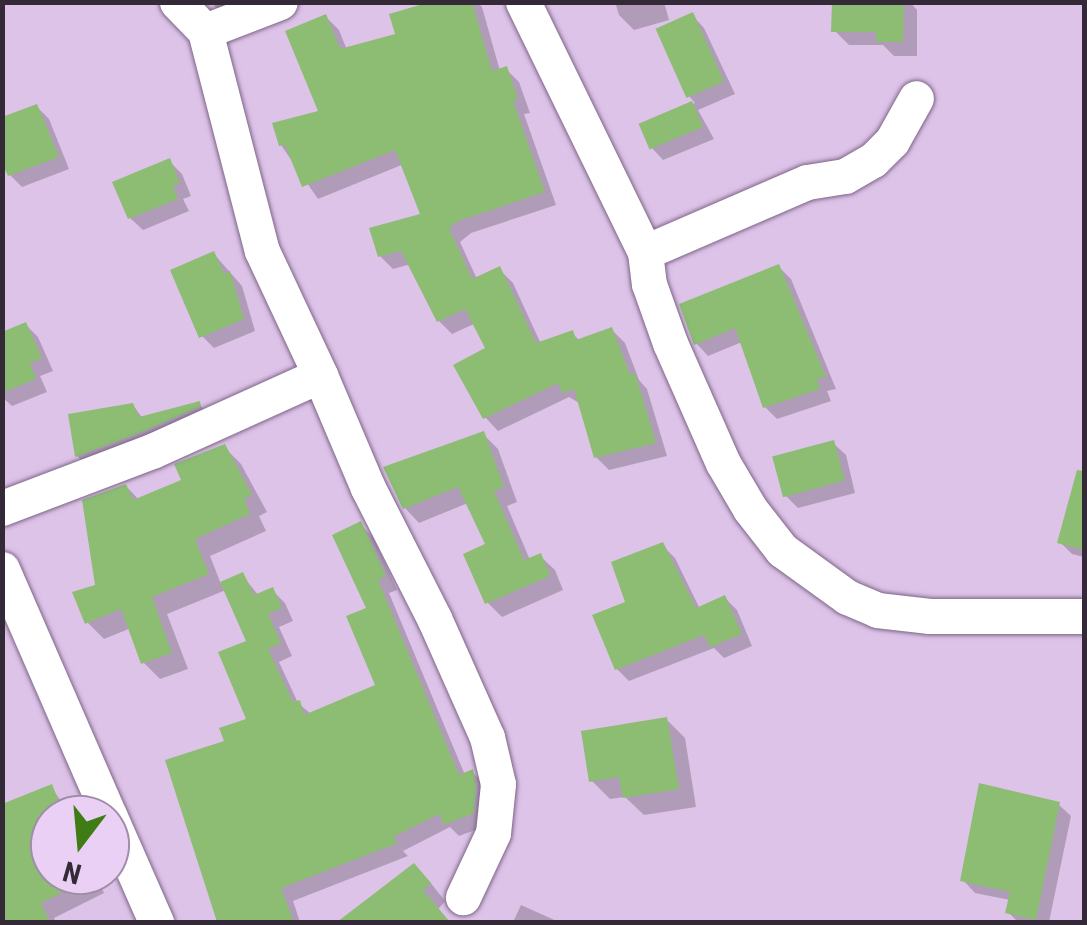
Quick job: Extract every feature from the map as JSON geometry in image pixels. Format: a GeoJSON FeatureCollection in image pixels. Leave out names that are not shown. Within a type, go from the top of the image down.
{"type":"FeatureCollection","features":[{"type":"Feature","properties":{"kind":"street"},"geometry":{"type":"LineString","coordinates":[[177,2],[205,31],[262,251],[368,488],[434,618],[487,737],[498,784],[493,833],[463,897]]}},
{"type":"Feature","properties":{"kind":"street"},"geometry":{"type":"LineString","coordinates":[[205,31],[280,2]]}},
{"type":"Feature","properties":{"kind":"street"},"geometry":{"type":"LineString","coordinates":[[523,2],[644,252],[649,284],[670,343],[723,463],[750,509],[804,570],[846,597],[877,610],[930,616],[1084,616]]}},
{"type":"Feature","properties":{"kind":"street"},"geometry":{"type":"LineString","coordinates":[[644,252],[807,182],[845,176],[873,160],[892,141],[916,98]]}},
{"type":"Feature","properties":{"kind":"street"},"geometry":{"type":"LineString","coordinates":[[2,508],[152,451],[320,375]]}},
{"type":"Feature","properties":{"kind":"street"},"geometry":{"type":"LineString","coordinates":[[2,569],[101,795]]}},
{"type":"Feature","properties":{"kind":"street"},"geometry":{"type":"LineString","coordinates":[[130,866],[152,920]]}},
{"type":"Feature","properties":{"kind":"building"},"geometry":{"type":"Polygon","coordinates":[[[430,2],[472,2],[492,71],[507,66],[518,99],[513,101],[545,192],[458,221],[449,228],[472,279],[500,266],[536,343],[573,330],[576,340],[612,327],[630,375],[635,373],[656,443],[594,458],[574,389],[562,393],[558,383],[483,419],[453,365],[485,348],[465,309],[437,322],[401,251],[378,257],[369,228],[420,214],[395,150],[302,187],[285,145],[279,146],[272,123],[318,111],[285,31],[326,14],[340,49],[395,34],[389,14],[430,2]]]}},
{"type":"Feature","properties":{"kind":"building"},"geometry":{"type":"Polygon","coordinates":[[[832,2],[904,2],[903,42],[876,42],[876,32],[831,32],[832,2]]]}},
{"type":"Feature","properties":{"kind":"building"},"geometry":{"type":"Polygon","coordinates":[[[693,12],[724,81],[686,98],[656,29],[693,12]]]}},
{"type":"Feature","properties":{"kind":"building"},"geometry":{"type":"Polygon","coordinates":[[[692,101],[703,127],[650,149],[639,124],[692,101]]]}},
{"type":"Feature","properties":{"kind":"building"},"geometry":{"type":"Polygon","coordinates":[[[37,104],[59,157],[8,176],[2,163],[2,117],[37,104]]]}},
{"type":"Feature","properties":{"kind":"building"},"geometry":{"type":"Polygon","coordinates":[[[170,158],[180,183],[173,186],[178,199],[128,219],[112,182],[170,158]]]}},
{"type":"Feature","properties":{"kind":"building"},"geometry":{"type":"Polygon","coordinates":[[[214,251],[224,274],[230,271],[244,319],[199,338],[170,270],[214,251]]]}},
{"type":"Feature","properties":{"kind":"building"},"geometry":{"type":"Polygon","coordinates":[[[779,264],[826,377],[817,379],[820,389],[763,408],[735,328],[694,345],[679,304],[779,264]]]}},
{"type":"Feature","properties":{"kind":"building"},"geometry":{"type":"Polygon","coordinates":[[[26,322],[42,358],[30,363],[36,379],[2,393],[2,332],[26,322]]]}},
{"type":"Feature","properties":{"kind":"building"},"geometry":{"type":"Polygon","coordinates":[[[200,401],[201,406],[75,457],[68,414],[133,403],[139,417],[200,401]]]}},
{"type":"Feature","properties":{"kind":"building"},"geometry":{"type":"Polygon","coordinates":[[[484,431],[504,487],[494,491],[524,560],[541,553],[550,576],[485,604],[463,554],[485,544],[458,487],[403,509],[383,467],[484,431]]]}},
{"type":"Feature","properties":{"kind":"building"},"geometry":{"type":"Polygon","coordinates":[[[834,440],[845,481],[783,497],[772,457],[834,440]]]}},
{"type":"Feature","properties":{"kind":"building"},"geometry":{"type":"Polygon","coordinates":[[[225,444],[252,495],[244,499],[250,514],[195,539],[209,574],[152,597],[172,653],[141,664],[121,609],[85,624],[72,592],[95,585],[82,500],[126,484],[133,500],[181,480],[174,464],[225,444]]]}},
{"type":"Feature","properties":{"kind":"building"},"geometry":{"type":"Polygon","coordinates":[[[1077,470],[1084,471],[1084,550],[1057,543],[1077,470]]]}},
{"type":"Feature","properties":{"kind":"building"},"geometry":{"type":"Polygon","coordinates":[[[361,521],[386,576],[378,580],[459,775],[473,769],[474,813],[444,825],[439,814],[393,837],[398,843],[281,888],[294,922],[217,922],[165,760],[224,741],[219,728],[246,719],[218,652],[246,641],[220,582],[243,572],[254,595],[273,587],[282,608],[268,614],[281,643],[268,649],[293,702],[300,700],[304,715],[375,685],[346,616],[366,608],[332,535],[361,521]]]}},
{"type":"Feature","properties":{"kind":"building"},"geometry":{"type":"Polygon","coordinates":[[[663,542],[696,608],[725,595],[742,634],[710,647],[704,635],[615,670],[592,615],[625,602],[611,562],[663,542]]]}},
{"type":"Feature","properties":{"kind":"building"},"geometry":{"type":"Polygon","coordinates":[[[667,717],[679,789],[623,798],[619,777],[589,782],[581,731],[667,717]]]}},
{"type":"Feature","properties":{"kind":"building"},"geometry":{"type":"Polygon","coordinates":[[[979,783],[1060,802],[1036,920],[1005,913],[1010,892],[960,881],[979,783]]]}},
{"type":"Feature","properties":{"kind":"building"},"geometry":{"type":"Polygon","coordinates":[[[52,784],[56,795],[30,795],[30,895],[57,895],[41,903],[50,922],[2,922],[2,804],[52,784]]]}},
{"type":"Feature","properties":{"kind":"building"},"geometry":{"type":"Polygon","coordinates":[[[414,863],[431,883],[423,890],[450,922],[337,922],[414,863]]]}}]}
